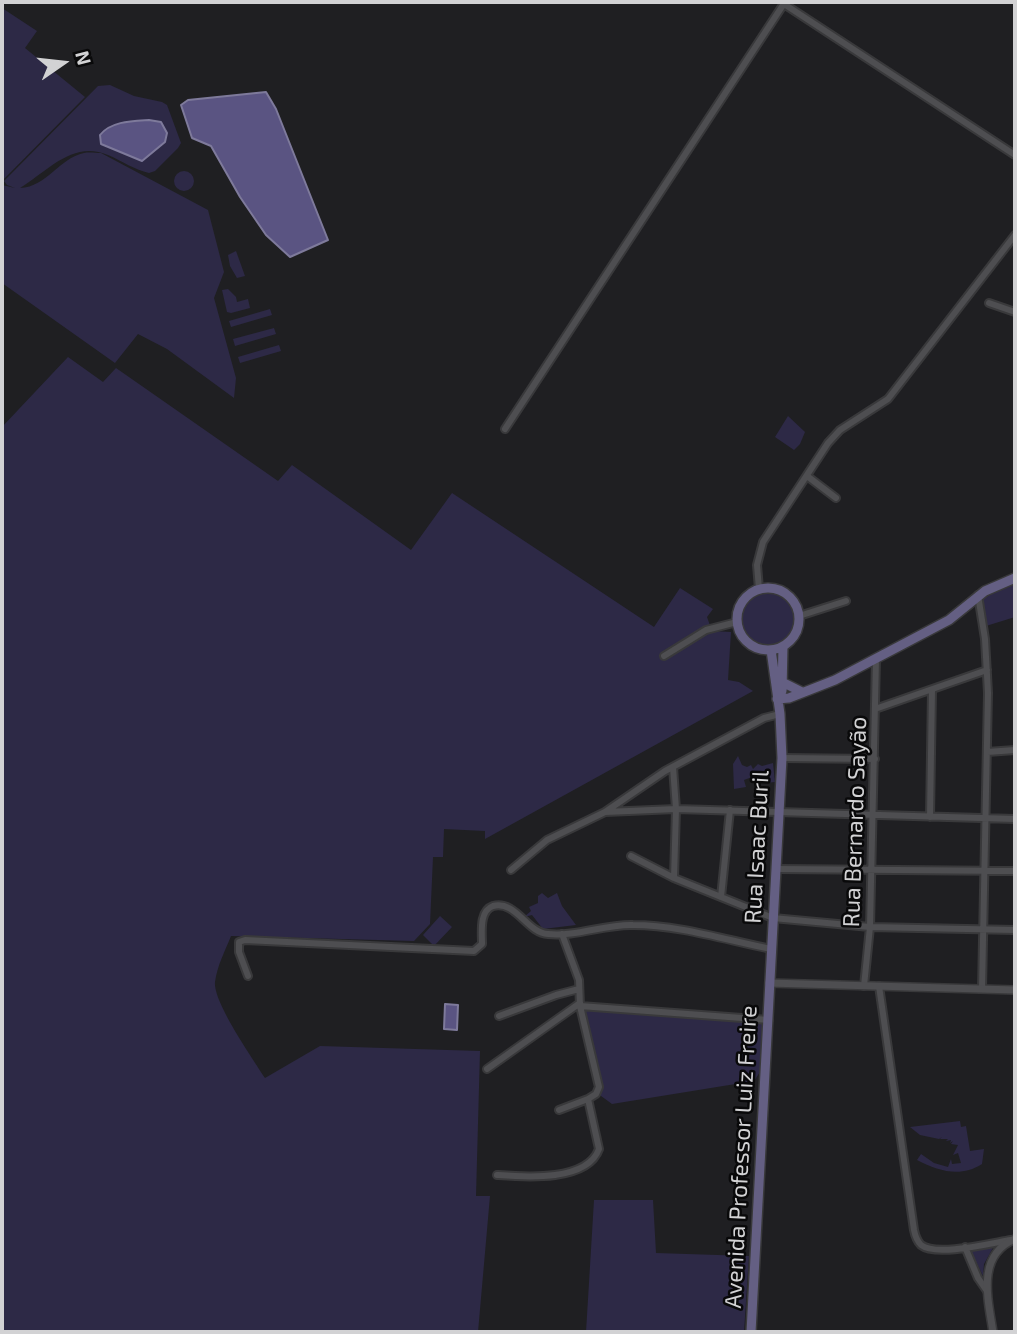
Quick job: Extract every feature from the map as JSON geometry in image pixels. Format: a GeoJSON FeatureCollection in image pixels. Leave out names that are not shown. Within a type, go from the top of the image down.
{"type":"FeatureCollection","features":[{"type":"Feature","properties":{"kind":"main road"},"geometry":{"type":"LineString","coordinates":[[779,699],[827,684],[876,659],[950,620],[978,595],[1015,578]]}},
{"type":"Feature","properties":{"kind":"main road"},"geometry":{"type":"LineString","coordinates":[[771,588],[783,592],[792,599],[799,616],[795,634],[783,646],[771,650],[759,649],[748,643],[737,622],[738,610],[744,599],[759,589],[771,588]]}},
{"type":"Feature","properties":{"kind":"main road","name":"Rua Isaac Buril"},"geometry":{"type":"LineString","coordinates":[[779,699],[783,646]]}},
{"type":"Feature","properties":{"kind":"main road","name":"Rua Isaac Buril"},"geometry":{"type":"LineString","coordinates":[[769,983],[782,758],[779,699],[771,650]]}},
{"type":"Feature","properties":{"kind":"main road"},"geometry":{"type":"LineString","coordinates":[[782,682],[802,692]]}},
{"type":"Feature","properties":{"kind":"main road","name":"Avenida Professor Luiz Freire"},"geometry":{"type":"LineString","coordinates":[[751,1332],[769,983]]}},
{"type":"Feature","properties":{"kind":"street"},"geometry":{"type":"LineString","coordinates":[[505,429],[784,3],[1015,155]]}},
{"type":"Feature","properties":{"kind":"street"},"geometry":{"type":"LineString","coordinates":[[759,589],[757,565],[763,542],[840,430],[874,410],[888,398],[1015,235]]}},
{"type":"Feature","properties":{"kind":"street"},"geometry":{"type":"LineString","coordinates":[[989,303],[1015,312]]}},
{"type":"Feature","properties":{"kind":"street"},"geometry":{"type":"LineString","coordinates":[[807,476],[836,498]]}},
{"type":"Feature","properties":{"kind":"street"},"geometry":{"type":"LineString","coordinates":[[978,595],[987,670],[988,752],[982,989]]}},
{"type":"Feature","properties":{"kind":"street"},"geometry":{"type":"LineString","coordinates":[[799,616],[846,601]]}},
{"type":"Feature","properties":{"kind":"street"},"geometry":{"type":"LineString","coordinates":[[664,656],[706,630],[737,622]]}},
{"type":"Feature","properties":{"kind":"street","name":"Rua Bernardo Sayão"},"geometry":{"type":"LineString","coordinates":[[864,986],[870,927],[876,659]]}},
{"type":"Feature","properties":{"kind":"street"},"geometry":{"type":"LineString","coordinates":[[875,709],[987,670]]}},
{"type":"Feature","properties":{"kind":"street"},"geometry":{"type":"LineString","coordinates":[[930,817],[932,690]]}},
{"type":"Feature","properties":{"kind":"street"},"geometry":{"type":"LineString","coordinates":[[512,870],[547,840],[605,812],[674,767],[764,718],[780,714]]}},
{"type":"Feature","properties":{"kind":"street"},"geometry":{"type":"LineString","coordinates":[[988,752],[1015,750]]}},
{"type":"Feature","properties":{"kind":"street"},"geometry":{"type":"LineString","coordinates":[[782,758],[874,759]]}},
{"type":"Feature","properties":{"kind":"street"},"geometry":{"type":"LineString","coordinates":[[674,767],[674,878]]}},
{"type":"Feature","properties":{"kind":"street"},"geometry":{"type":"LineString","coordinates":[[605,812],[676,808],[1015,819]]}},
{"type":"Feature","properties":{"kind":"street"},"geometry":{"type":"LineString","coordinates":[[720,898],[730,810]]}},
{"type":"Feature","properties":{"kind":"street"},"geometry":{"type":"LineString","coordinates":[[631,856],[674,878],[773,918],[870,927],[1015,930]]}},
{"type":"Feature","properties":{"kind":"street"},"geometry":{"type":"LineString","coordinates":[[777,869],[872,872],[1015,871]]}},
{"type":"Feature","properties":{"kind":"street"},"geometry":{"type":"LineString","coordinates":[[248,976],[238,948],[239,942],[245,940],[474,951],[481,944],[487,909],[497,906],[506,906],[541,933],[562,934],[633,925],[666,928],[771,948]]}},
{"type":"Feature","properties":{"kind":"street"},"geometry":{"type":"LineString","coordinates":[[559,1110],[588,1099],[596,1094],[599,1087],[580,1005],[576,968],[562,934]]}},
{"type":"Feature","properties":{"kind":"street"},"geometry":{"type":"LineString","coordinates":[[769,983],[1015,990]]}},
{"type":"Feature","properties":{"kind":"street"},"geometry":{"type":"LineString","coordinates":[[879,986],[915,1235],[922,1246],[932,1250],[1014,1240]]}},
{"type":"Feature","properties":{"kind":"street"},"geometry":{"type":"LineString","coordinates":[[499,1016],[579,989]]}},
{"type":"Feature","properties":{"kind":"street"},"geometry":{"type":"LineString","coordinates":[[487,1069],[580,1005],[769,1020]]}},
{"type":"Feature","properties":{"kind":"street"},"geometry":{"type":"LineString","coordinates":[[497,1175],[553,1175],[571,1171],[592,1160],[597,1154],[599,1142],[588,1099]]}},
{"type":"Feature","properties":{"kind":"street"},"geometry":{"type":"LineString","coordinates":[[993,1332],[987,1292],[990,1262],[993,1256],[1014,1240]]}},
{"type":"Feature","properties":{"kind":"street"},"geometry":{"type":"LineString","coordinates":[[965,1247],[987,1292]]}},
{"type":"Feature","properties":{"kind":"shaded area"},"geometry":{"type":"Polygon","coordinates":[[[2,8],[37,31],[25,48],[85,97],[2,181],[2,8]]]}},
{"type":"Feature","properties":{"kind":"shaded area"},"geometry":{"type":"Polygon","coordinates":[[[110,85],[134,96],[167,105],[181,143],[178,148],[155,171],[149,173],[108,155],[95,151],[72,154],[20,188],[38,183],[75,156],[101,153],[208,210],[224,272],[214,298],[236,378],[234,398],[167,349],[138,334],[115,363],[2,283],[2,185],[15,188],[4,181],[98,86],[110,85]]]}},
{"type":"Feature","properties":{"kind":"shaded area"},"geometry":{"type":"Polygon","coordinates":[[[266,92],[276,109],[328,240],[290,257],[266,235],[240,197],[211,146],[192,138],[181,105],[188,100],[266,92]]]}},
{"type":"Feature","properties":{"kind":"shaded area"},"geometry":{"type":"Polygon","coordinates":[[[149,120],[161,122],[167,133],[165,142],[142,161],[101,144],[100,135],[110,127],[149,120]]]}},
{"type":"Feature","properties":{"kind":"shaded area"},"geometry":{"type":"Polygon","coordinates":[[[184,171],[191,174],[194,181],[191,188],[184,191],[177,188],[174,181],[177,174],[184,171]]]}},
{"type":"Feature","properties":{"kind":"shaded area"},"geometry":{"type":"Polygon","coordinates":[[[236,251],[245,276],[237,278],[230,266],[228,255],[236,251]]]}},
{"type":"Feature","properties":{"kind":"shaded area"},"geometry":{"type":"Polygon","coordinates":[[[228,289],[237,302],[248,299],[250,308],[227,312],[222,290],[228,289]]]}},
{"type":"Feature","properties":{"kind":"shaded area"},"geometry":{"type":"Polygon","coordinates":[[[270,309],[272,315],[231,327],[229,321],[270,309]]]}},
{"type":"Feature","properties":{"kind":"shaded area"},"geometry":{"type":"Polygon","coordinates":[[[274,328],[276,334],[235,346],[233,339],[274,328]]]}},
{"type":"Feature","properties":{"kind":"shaded area"},"geometry":{"type":"Polygon","coordinates":[[[279,345],[281,351],[240,363],[238,357],[279,345]]]}},
{"type":"Feature","properties":{"kind":"shaded area"},"geometry":{"type":"Polygon","coordinates":[[[68,357],[103,382],[116,368],[278,481],[292,465],[411,550],[452,493],[654,627],[680,588],[713,609],[707,617],[712,631],[731,632],[728,680],[739,682],[753,691],[485,839],[485,831],[444,829],[443,857],[433,857],[430,924],[414,941],[231,936],[219,964],[215,982],[220,1003],[265,1078],[320,1046],[480,1051],[476,1196],[490,1196],[478,1332],[2,1332],[2,427],[68,357]]]}},
{"type":"Feature","properties":{"kind":"shaded area"},"geometry":{"type":"Polygon","coordinates":[[[788,416],[805,432],[794,450],[775,437],[788,416]]]}},
{"type":"Feature","properties":{"kind":"shaded area"},"geometry":{"type":"Polygon","coordinates":[[[1015,581],[1015,617],[986,626],[982,595],[1015,581]]]}},
{"type":"Feature","properties":{"kind":"shaded area"},"geometry":{"type":"Polygon","coordinates":[[[768,592],[787,600],[795,619],[787,638],[768,646],[749,638],[741,619],[749,600],[768,592]]]}},
{"type":"Feature","properties":{"kind":"shaded area"},"geometry":{"type":"Polygon","coordinates":[[[738,756],[742,765],[751,765],[753,769],[758,764],[762,766],[773,763],[775,782],[764,783],[756,780],[755,776],[744,780],[746,787],[734,789],[733,764],[738,756]]]}},
{"type":"Feature","properties":{"kind":"shaded area"},"geometry":{"type":"Polygon","coordinates":[[[542,893],[548,898],[557,893],[562,906],[576,925],[543,929],[532,915],[524,917],[531,911],[529,907],[538,903],[538,896],[542,893]]]}},
{"type":"Feature","properties":{"kind":"shaded area"},"geometry":{"type":"Polygon","coordinates":[[[440,916],[452,927],[434,946],[423,935],[440,916]]]}},
{"type":"Feature","properties":{"kind":"shaded area"},"geometry":{"type":"Polygon","coordinates":[[[445,1004],[458,1005],[457,1030],[444,1029],[445,1004]]]}},
{"type":"Feature","properties":{"kind":"shaded area"},"geometry":{"type":"Polygon","coordinates":[[[587,1009],[769,1020],[766,1063],[754,1081],[612,1104],[597,1093],[580,1017],[587,1009]]]}},
{"type":"Feature","properties":{"kind":"shaded area"},"geometry":{"type":"Polygon","coordinates":[[[960,1121],[961,1127],[966,1126],[970,1151],[984,1149],[982,1164],[958,1172],[933,1167],[917,1160],[921,1154],[934,1163],[948,1167],[951,1159],[952,1164],[961,1163],[958,1153],[953,1155],[958,1145],[951,1144],[953,1141],[950,1143],[951,1140],[940,1139],[942,1137],[939,1139],[920,1135],[910,1127],[960,1121]]]}},
{"type":"Feature","properties":{"kind":"shaded area"},"geometry":{"type":"Polygon","coordinates":[[[594,1200],[653,1200],[656,1253],[749,1256],[744,1332],[586,1332],[594,1200]]]}},
{"type":"Feature","properties":{"kind":"shaded area"},"geometry":{"type":"Polygon","coordinates":[[[994,1246],[984,1264],[983,1276],[970,1250],[994,1246]]]}}]}
